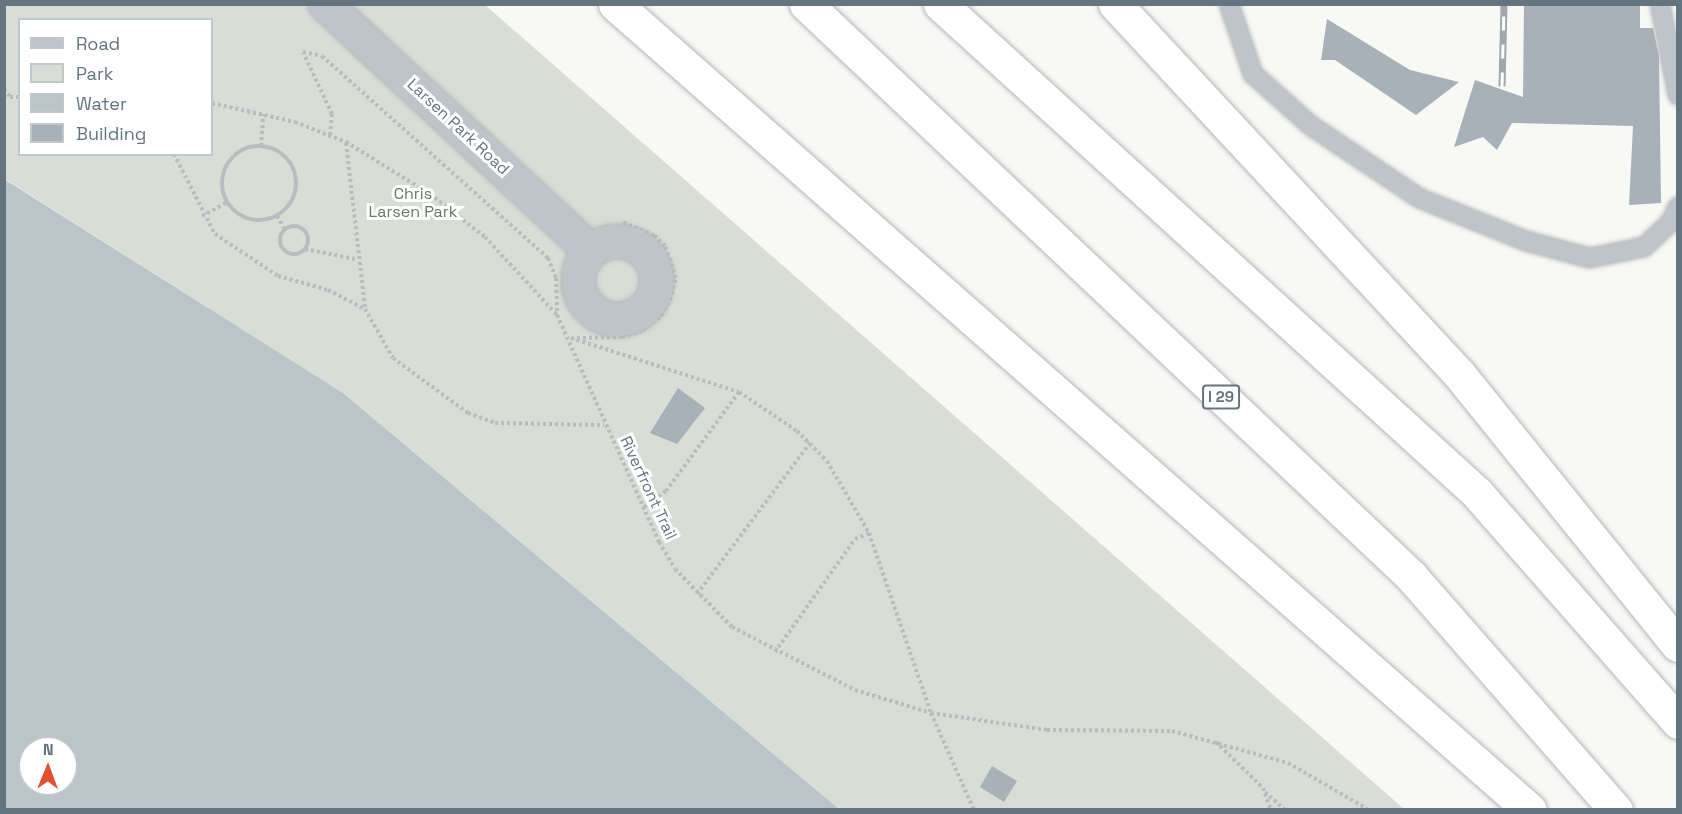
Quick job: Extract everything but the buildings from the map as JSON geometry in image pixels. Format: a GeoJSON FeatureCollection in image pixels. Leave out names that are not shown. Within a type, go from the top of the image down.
{"type":"FeatureCollection","features":[{"type":"Feature","properties":{"kind":"highway"},"geometry":{"type":"LineString","coordinates":[[615,4],[1530,810]]}},
{"type":"Feature","properties":{"kind":"highway","name":"I 29"},"geometry":{"type":"LineString","coordinates":[[806,4],[1411,576],[1616,810]]}},
{"type":"Feature","properties":{"kind":"highway"},"geometry":{"type":"LineString","coordinates":[[940,4],[1476,492],[1677,722]]}},
{"type":"Feature","properties":{"kind":"highway"},"geometry":{"type":"LineString","coordinates":[[1115,4],[1459,374],[1677,645]]}},
{"type":"Feature","properties":{"kind":"street","name":"Larsen Park Road"},"geometry":{"type":"LineString","coordinates":[[325,4],[590,250]]}},
{"type":"Feature","properties":{"kind":"lane"},"geometry":{"type":"LineString","coordinates":[[1229,4],[1253,74],[1310,126],[1419,198],[1526,242],[1590,258],[1644,247],[1671,222],[1677,207]]}},
{"type":"Feature","properties":{"kind":"lane"},"geometry":{"type":"LineString","coordinates":[[1660,4],[1677,95]]}},
{"type":"Feature","properties":{"kind":"path"},"geometry":{"type":"LineString","coordinates":[[330,135],[332,114],[303,52],[322,56],[548,258],[556,278],[557,315]]}},
{"type":"Feature","properties":{"kind":"path"},"geometry":{"type":"LineString","coordinates":[[4,89],[10,97],[18,98]]}},
{"type":"Feature","properties":{"kind":"path"},"geometry":{"type":"LineString","coordinates":[[213,104],[263,114],[345,142],[421,188],[485,237],[557,315],[571,337],[604,425]]}},
{"type":"Feature","properties":{"kind":"path"},"geometry":{"type":"LineString","coordinates":[[261,146],[263,114]]}},
{"type":"Feature","properties":{"kind":"path"},"geometry":{"type":"LineString","coordinates":[[345,142],[355,259],[365,309]]}},
{"type":"Feature","properties":{"kind":"path"},"geometry":{"type":"LineString","coordinates":[[261,146],[285,155],[297,176],[293,201],[277,216],[249,219],[227,202],[222,183],[229,160],[261,146]]}},
{"type":"Feature","properties":{"kind":"path"},"geometry":{"type":"LineString","coordinates":[[175,156],[202,216],[215,234],[278,276],[328,290],[365,309]]}},
{"type":"Feature","properties":{"kind":"path"},"geometry":{"type":"LineString","coordinates":[[202,216],[227,202]]}},
{"type":"Feature","properties":{"kind":"path"},"geometry":{"type":"LineString","coordinates":[[277,216],[284,228],[279,242],[284,250],[292,254],[305,249],[355,259]]}},
{"type":"Feature","properties":{"kind":"path"},"geometry":{"type":"LineString","coordinates":[[571,337],[598,340],[643,330],[661,316],[670,300],[676,278],[665,246],[646,230],[622,222]]}},
{"type":"Feature","properties":{"kind":"path"},"geometry":{"type":"LineString","coordinates":[[284,228],[302,228],[308,240],[305,249]]}},
{"type":"Feature","properties":{"kind":"path","name":"Riverfront Trail"},"geometry":{"type":"LineString","coordinates":[[365,309],[393,358],[468,413],[495,423],[604,425],[675,569],[697,594],[732,627],[775,652],[855,690],[932,713],[1047,730],[1172,731],[1216,742],[1288,763],[1369,810]]}},
{"type":"Feature","properties":{"kind":"path"},"geometry":{"type":"LineString","coordinates":[[571,337],[739,392],[810,443],[843,485],[869,533],[932,713],[974,810]]}},
{"type":"Feature","properties":{"kind":"path"},"geometry":{"type":"LineString","coordinates":[[644,507],[666,491],[739,392]]}},
{"type":"Feature","properties":{"kind":"path"},"geometry":{"type":"LineString","coordinates":[[697,594],[810,443]]}},
{"type":"Feature","properties":{"kind":"path"},"geometry":{"type":"LineString","coordinates":[[775,652],[855,539],[869,533]]}},
{"type":"Feature","properties":{"kind":"path"},"geometry":{"type":"LineString","coordinates":[[1216,742],[1285,810]]}},
{"type":"Feature","properties":{"kind":"path"},"geometry":{"type":"LineString","coordinates":[[1265,792],[1270,810]]}},
{"type":"Feature","properties":{"kind":"green space","name":"Chris Larsen Park"},"geometry":{"type":"Polygon","coordinates":[[[4,5],[485,5],[1404,809],[839,809],[343,393],[5,179],[4,5]]]}},
{"type":"Feature","properties":{"kind":"water"},"geometry":{"type":"Polygon","coordinates":[[[4,179],[343,393],[839,809],[5,809],[4,179]]]}},
{"type":"Feature","properties":{"kind":"railway"},"geometry":{"type":"LineString","coordinates":[[1502,86],[1504,4]]}}]}
